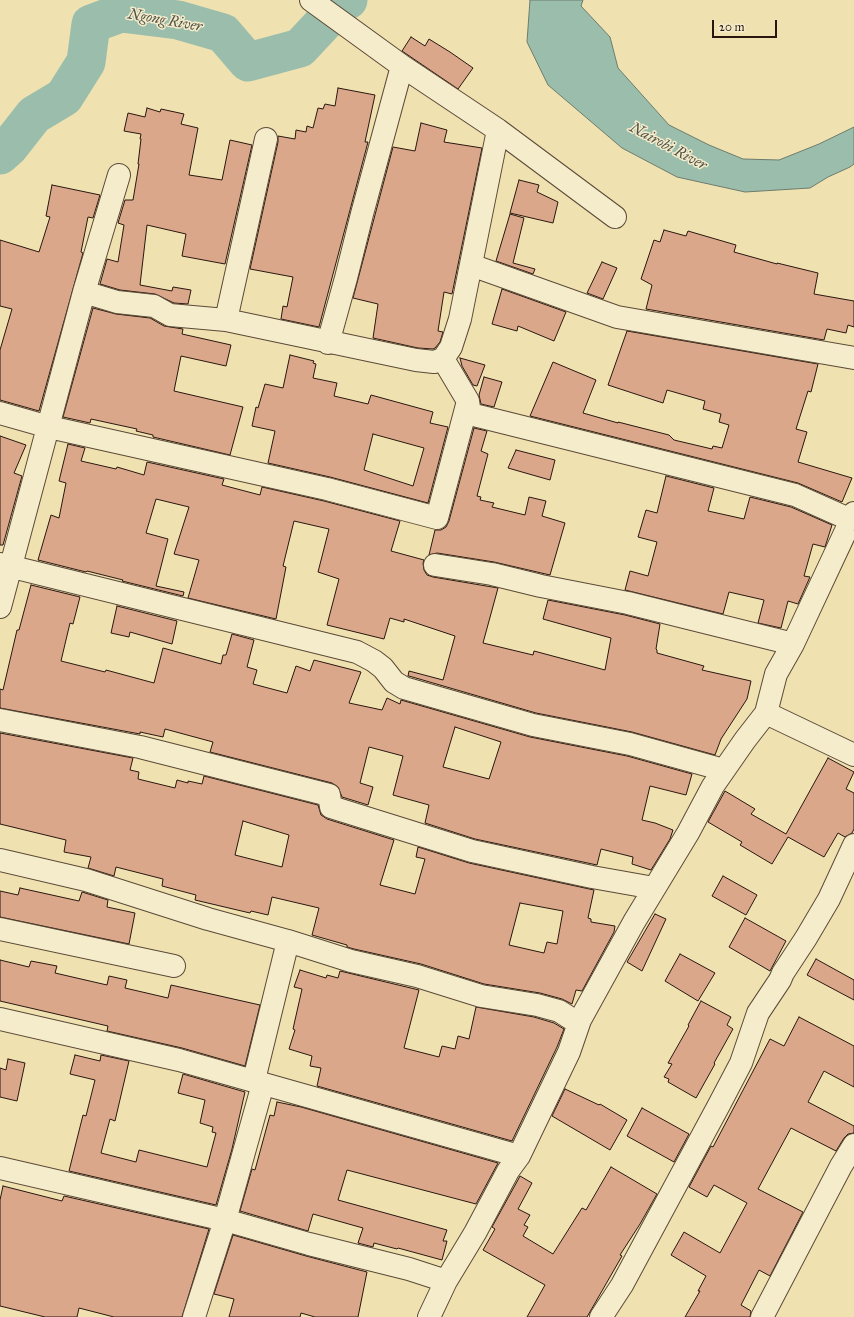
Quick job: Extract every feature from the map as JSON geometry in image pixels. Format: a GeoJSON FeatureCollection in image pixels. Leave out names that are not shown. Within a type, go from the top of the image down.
{"type":"FeatureCollection","features":[{"type":"Feature","properties":{"kind":"street"},"geometry":{"type":"LineString","coordinates":[[311,0],[402,66],[498,130],[615,217]]}},
{"type":"Feature","properties":{"kind":"street"},"geometry":{"type":"LineString","coordinates":[[328,343],[402,66]]}},
{"type":"Feature","properties":{"kind":"street"},"geometry":{"type":"LineString","coordinates":[[84,292],[117,302],[154,306],[170,315],[226,320],[328,343],[416,360],[434,362],[443,359],[451,347],[460,319],[498,130]]}},
{"type":"Feature","properties":{"kind":"street"},"geometry":{"type":"LineString","coordinates":[[226,320],[266,139]]}},
{"type":"Feature","properties":{"kind":"street"},"geometry":{"type":"LineString","coordinates":[[0,607],[5,565],[49,427],[84,292],[119,175]]}},
{"type":"Feature","properties":{"kind":"street"},"geometry":{"type":"LineString","coordinates":[[471,265],[617,317],[854,358]]}},
{"type":"Feature","properties":{"kind":"street"},"geometry":{"type":"LineString","coordinates":[[428,1317],[446,1281],[475,1233],[508,1171],[519,1156],[569,1052],[580,1020],[654,888],[688,833],[713,786],[766,713],[776,674],[793,644],[852,517],[795,495],[470,414],[468,401],[443,359]]}},
{"type":"Feature","properties":{"kind":"street"},"geometry":{"type":"LineString","coordinates":[[0,414],[49,427],[327,489],[437,518],[468,401]]}},
{"type":"Feature","properties":{"kind":"street"},"geometry":{"type":"LineString","coordinates":[[5,565],[357,652],[374,661],[383,668],[394,682],[404,688],[533,725],[630,744],[724,770]]}},
{"type":"Feature","properties":{"kind":"street"},"geometry":{"type":"LineString","coordinates":[[436,565],[492,574],[541,586],[628,603],[793,644]]}},
{"type":"Feature","properties":{"kind":"street"},"geometry":{"type":"LineString","coordinates":[[766,713],[854,755]]}},
{"type":"Feature","properties":{"kind":"street"},"geometry":{"type":"LineString","coordinates":[[0,720],[140,747],[329,795],[332,807],[472,851],[592,877],[654,888]]}},
{"type":"Feature","properties":{"kind":"street"},"geometry":{"type":"LineString","coordinates":[[601,1317],[622,1285],[719,1105],[740,1063],[758,1013],[780,980],[829,899],[854,845]]}},
{"type":"Feature","properties":{"kind":"street"},"geometry":{"type":"LineString","coordinates":[[0,860],[86,880],[208,919],[288,941],[351,961],[417,976],[481,996],[538,1004],[559,1011],[570,1018],[580,1020]]}},
{"type":"Feature","properties":{"kind":"street"},"geometry":{"type":"LineString","coordinates":[[0,929],[174,966]]}},
{"type":"Feature","properties":{"kind":"street"},"geometry":{"type":"LineString","coordinates":[[194,1317],[225,1220],[258,1082],[288,941]]}},
{"type":"Feature","properties":{"kind":"street"},"geometry":{"type":"LineString","coordinates":[[0,1019],[179,1060],[519,1156]]}},
{"type":"Feature","properties":{"kind":"street"},"geometry":{"type":"LineString","coordinates":[[762,1317],[841,1166],[854,1145]]}},
{"type":"Feature","properties":{"kind":"street"},"geometry":{"type":"LineString","coordinates":[[0,1168],[225,1220],[309,1244],[409,1269],[446,1281]]}},
{"type":"Feature","properties":{"kind":"water","name":"Nairobi River"},"geometry":{"type":"Polygon","coordinates":[[[530,0],[583,0],[581,6],[610,37],[618,68],[669,125],[709,145],[743,159],[779,160],[819,144],[854,127],[854,164],[810,188],[745,192],[677,177],[622,148],[548,85],[527,42],[530,0]]]}},
{"type":"Feature","properties":{"kind":"building"},"geometry":{"type":"Polygon","coordinates":[[[411,37],[425,46],[429,39],[473,68],[458,89],[402,51],[411,37]]]}},
{"type":"Feature","properties":{"kind":"building"},"geometry":{"type":"Polygon","coordinates":[[[338,88],[375,95],[365,142],[368,142],[319,327],[281,319],[283,306],[287,307],[293,277],[250,269],[278,142],[278,136],[295,139],[296,130],[306,132],[307,126],[313,128],[318,108],[323,109],[325,104],[335,106],[338,88]]]}},
{"type":"Feature","properties":{"kind":"building"},"geometry":{"type":"Polygon","coordinates":[[[147,108],[160,112],[161,109],[184,114],[181,124],[198,128],[189,175],[222,180],[230,140],[252,145],[225,264],[182,256],[186,234],[147,225],[140,285],[172,291],[173,287],[191,290],[188,304],[174,303],[155,294],[120,290],[100,284],[107,259],[118,262],[124,225],[118,223],[125,200],[133,200],[139,164],[141,134],[124,131],[128,113],[145,117],[147,108]]]}},
{"type":"Feature","properties":{"kind":"building"},"geometry":{"type":"Polygon","coordinates":[[[421,123],[447,130],[444,142],[482,148],[452,294],[444,292],[438,331],[443,332],[440,342],[433,349],[418,348],[373,338],[378,304],[353,298],[393,147],[415,151],[421,123]]]}},
{"type":"Feature","properties":{"kind":"building"},"geometry":{"type":"Polygon","coordinates":[[[519,180],[539,185],[537,192],[558,202],[553,223],[510,213],[519,180]]]}},
{"type":"Feature","properties":{"kind":"building"},"geometry":{"type":"Polygon","coordinates":[[[52,185],[100,195],[93,218],[88,217],[81,252],[83,253],[39,411],[0,400],[0,350],[12,309],[0,306],[0,240],[39,252],[50,217],[46,216],[52,185]]]}},
{"type":"Feature","properties":{"kind":"building"},"geometry":{"type":"Polygon","coordinates":[[[510,214],[524,218],[513,263],[535,269],[533,274],[496,261],[510,214]]]}},
{"type":"Feature","properties":{"kind":"building"},"geometry":{"type":"Polygon","coordinates":[[[664,230],[686,236],[688,231],[736,245],[734,252],[777,264],[818,273],[814,294],[854,301],[854,327],[848,325],[846,333],[827,329],[824,340],[646,309],[652,285],[641,279],[654,240],[660,242],[664,230]]]}},
{"type":"Feature","properties":{"kind":"building"},"geometry":{"type":"Polygon","coordinates":[[[602,262],[617,268],[603,299],[587,293],[602,262]]]}},
{"type":"Feature","properties":{"kind":"building"},"geometry":{"type":"Polygon","coordinates":[[[502,289],[566,312],[554,341],[518,326],[517,331],[492,324],[502,289]]]}},
{"type":"Feature","properties":{"kind":"building"},"geometry":{"type":"Polygon","coordinates":[[[93,308],[116,314],[150,318],[164,326],[183,329],[182,334],[231,345],[226,366],[181,356],[174,391],[243,407],[230,455],[153,437],[153,435],[136,431],[137,429],[91,419],[90,423],[63,417],[93,308]]]}},
{"type":"Feature","properties":{"kind":"building"},"geometry":{"type":"Polygon","coordinates":[[[627,331],[818,364],[811,392],[808,391],[796,429],[807,432],[798,462],[852,478],[842,502],[798,483],[530,416],[553,362],[596,380],[583,413],[669,435],[674,440],[712,449],[713,446],[722,448],[729,425],[719,422],[721,414],[703,409],[705,401],[667,390],[663,403],[608,385],[627,331]]]}},
{"type":"Feature","properties":{"kind":"building"},"geometry":{"type":"Polygon","coordinates":[[[290,355],[314,361],[313,363],[316,364],[313,378],[337,383],[334,396],[368,404],[371,395],[433,412],[430,423],[448,427],[428,503],[330,477],[268,463],[275,431],[252,426],[256,407],[258,408],[265,384],[283,388],[290,355]],[[373,434],[364,470],[413,486],[424,448],[373,434]]]}},
{"type":"Feature","properties":{"kind":"building"},"geometry":{"type":"Polygon","coordinates":[[[460,358],[485,365],[477,386],[473,385],[462,366],[460,358]]]}},
{"type":"Feature","properties":{"kind":"building"},"geometry":{"type":"Polygon","coordinates":[[[484,377],[502,382],[494,407],[481,404],[479,395],[484,377]]]}},
{"type":"Feature","properties":{"kind":"building"},"geometry":{"type":"Polygon","coordinates":[[[474,428],[487,431],[481,451],[488,454],[477,496],[481,497],[480,500],[494,503],[492,507],[525,515],[529,497],[546,501],[542,516],[565,523],[550,575],[494,562],[437,553],[429,555],[435,530],[441,530],[446,527],[449,521],[474,428]]]}},
{"type":"Feature","properties":{"kind":"building"},"geometry":{"type":"Polygon","coordinates":[[[0,436],[26,445],[14,473],[22,476],[3,545],[0,545],[0,436]]]}},
{"type":"Feature","properties":{"kind":"building"},"geometry":{"type":"Polygon","coordinates":[[[68,444],[85,448],[81,461],[116,469],[117,467],[144,475],[147,462],[224,479],[222,485],[260,495],[262,487],[324,501],[400,521],[391,551],[424,560],[424,570],[427,575],[498,588],[483,643],[533,655],[534,651],[605,670],[611,638],[543,619],[548,600],[625,615],[660,624],[656,649],[657,653],[704,666],[702,670],[751,681],[747,699],[721,739],[715,755],[632,732],[536,713],[408,676],[409,671],[443,680],[455,636],[404,619],[404,622],[390,618],[384,639],[327,625],[339,579],[318,572],[329,529],[294,521],[283,566],[286,567],[276,619],[188,598],[199,560],[174,554],[189,507],[156,499],[146,533],[168,539],[156,586],[184,592],[183,596],[38,560],[51,515],[59,518],[66,483],[59,481],[68,444]]]}},
{"type":"Feature","properties":{"kind":"building"},"geometry":{"type":"Polygon","coordinates":[[[516,450],[555,460],[550,480],[508,468],[516,450]]]}},
{"type":"Feature","properties":{"kind":"building"},"geometry":{"type":"Polygon","coordinates":[[[666,476],[714,488],[708,511],[744,519],[750,497],[791,507],[832,525],[825,547],[813,544],[804,576],[810,577],[798,604],[788,601],[781,628],[758,623],[764,600],[729,592],[723,614],[625,590],[630,571],[648,576],[657,542],[638,537],[646,510],[657,513],[666,476]]]}},
{"type":"Feature","properties":{"kind":"building"},"geometry":{"type":"Polygon","coordinates":[[[31,585],[80,597],[73,624],[70,623],[61,661],[105,672],[106,670],[154,683],[163,648],[221,664],[223,655],[226,655],[232,634],[254,640],[247,667],[257,670],[253,684],[287,693],[296,666],[310,671],[314,660],[361,672],[349,703],[382,710],[387,698],[400,704],[401,700],[530,737],[627,756],[692,774],[686,795],[650,786],[642,820],[673,830],[670,839],[651,870],[632,864],[633,857],[601,849],[597,865],[475,839],[425,823],[429,805],[393,795],[403,756],[369,747],[360,783],[373,787],[368,805],[342,797],[338,787],[332,783],[210,752],[213,742],[165,729],[163,737],[0,708],[0,689],[3,690],[17,630],[19,630],[31,585]],[[455,727],[443,767],[489,779],[501,742],[455,727]]]}},
{"type":"Feature","properties":{"kind":"building"},"geometry":{"type":"Polygon","coordinates":[[[117,606],[177,621],[172,644],[130,632],[129,637],[111,633],[117,606]]]}},
{"type":"Feature","properties":{"kind":"building"},"geometry":{"type":"Polygon","coordinates":[[[0,733],[133,758],[130,770],[139,772],[138,779],[175,788],[177,780],[188,783],[188,781],[202,784],[204,776],[318,805],[321,815],[327,819],[394,840],[380,885],[415,894],[425,859],[416,857],[418,847],[469,863],[594,890],[588,918],[591,919],[591,922],[615,926],[614,932],[582,991],[576,990],[572,1004],[562,999],[540,993],[484,984],[421,964],[354,949],[347,947],[347,945],[312,935],[319,908],[272,897],[268,915],[251,911],[250,913],[195,900],[196,895],[162,886],[163,879],[116,867],[114,876],[88,868],[91,857],[64,852],[66,840],[0,824],[0,733]],[[243,821],[235,855],[282,867],[289,835],[243,821]],[[520,903],[509,945],[544,953],[547,942],[557,944],[563,911],[520,903]]]}},
{"type":"Feature","properties":{"kind":"building"},"geometry":{"type":"Polygon","coordinates":[[[828,758],[854,772],[846,789],[854,793],[854,829],[852,833],[845,837],[838,833],[824,857],[788,837],[772,864],[740,845],[742,842],[708,822],[725,791],[755,809],[751,814],[786,834],[828,758]]]}},
{"type":"Feature","properties":{"kind":"building"},"geometry":{"type":"Polygon","coordinates":[[[723,876],[757,895],[746,915],[712,896],[723,876]]]}},
{"type":"Feature","properties":{"kind":"building"},"geometry":{"type":"Polygon","coordinates":[[[20,888],[79,901],[82,892],[108,900],[107,907],[135,913],[129,944],[0,917],[0,891],[18,895],[20,888]]]}},
{"type":"Feature","properties":{"kind":"building"},"geometry":{"type":"Polygon","coordinates":[[[655,914],[666,919],[642,971],[627,962],[655,914]]]}},
{"type":"Feature","properties":{"kind":"building"},"geometry":{"type":"Polygon","coordinates":[[[745,918],[786,941],[770,971],[729,947],[745,918]]]}},
{"type":"Feature","properties":{"kind":"building"},"geometry":{"type":"Polygon","coordinates":[[[680,954],[715,973],[698,1001],[665,981],[680,954]]]}},
{"type":"Feature","properties":{"kind":"building"},"geometry":{"type":"Polygon","coordinates":[[[816,959],[854,980],[854,1000],[807,975],[816,959]]]}},
{"type":"Feature","properties":{"kind":"building"},"geometry":{"type":"Polygon","coordinates":[[[0,960],[29,967],[31,961],[57,966],[55,973],[107,985],[109,976],[127,980],[125,988],[168,998],[171,985],[260,1005],[245,1066],[182,1048],[107,1031],[108,1026],[0,1001],[0,960]]]}},
{"type":"Feature","properties":{"kind":"building"},"geometry":{"type":"Polygon","coordinates":[[[300,970],[326,978],[327,975],[338,978],[340,971],[419,990],[404,1048],[439,1057],[442,1046],[455,1049],[458,1036],[469,1039],[476,1007],[534,1017],[554,1023],[564,1029],[557,1047],[512,1141],[317,1086],[321,1068],[310,1066],[312,1056],[289,1049],[295,1030],[293,1029],[302,989],[294,987],[300,970]]]}},
{"type":"Feature","properties":{"kind":"building"},"geometry":{"type":"Polygon","coordinates":[[[701,1001],[731,1017],[727,1025],[733,1029],[696,1098],[668,1082],[669,1079],[664,1077],[672,1064],[668,1063],[701,1001]]]}},
{"type":"Feature","properties":{"kind":"building"},"geometry":{"type":"Polygon","coordinates":[[[799,1017],[854,1046],[854,1087],[824,1071],[808,1102],[854,1126],[854,1133],[848,1134],[844,1138],[836,1151],[791,1128],[758,1189],[803,1212],[770,1276],[759,1270],[741,1305],[751,1311],[750,1317],[685,1317],[700,1291],[698,1291],[706,1276],[671,1255],[684,1232],[720,1253],[747,1203],[714,1185],[707,1197],[689,1187],[711,1146],[713,1147],[770,1039],[784,1046],[799,1017]]]}},
{"type":"Feature","properties":{"kind":"building"},"geometry":{"type":"Polygon","coordinates":[[[75,1055],[100,1061],[101,1055],[129,1061],[115,1121],[110,1119],[101,1153],[136,1162],[139,1150],[207,1167],[216,1133],[212,1132],[213,1127],[200,1123],[205,1100],[178,1093],[183,1074],[245,1092],[232,1149],[216,1205],[69,1171],[83,1115],[86,1116],[95,1080],[70,1074],[75,1055]]]}},
{"type":"Feature","properties":{"kind":"building"},"geometry":{"type":"Polygon","coordinates":[[[8,1059],[25,1063],[17,1101],[0,1097],[0,1068],[6,1070],[8,1059]]]}},
{"type":"Feature","properties":{"kind":"building"},"geometry":{"type":"Polygon","coordinates":[[[565,1089],[599,1105],[600,1104],[627,1120],[610,1150],[552,1116],[565,1089]]]}},
{"type":"Feature","properties":{"kind":"building"},"geometry":{"type":"Polygon","coordinates":[[[277,1102],[301,1107],[498,1163],[476,1204],[347,1170],[338,1200],[447,1230],[443,1241],[447,1241],[442,1260],[374,1243],[373,1247],[358,1243],[363,1228],[313,1214],[308,1231],[240,1211],[252,1169],[255,1170],[270,1115],[274,1116],[277,1102]]]}},
{"type":"Feature","properties":{"kind":"building"},"geometry":{"type":"Polygon","coordinates":[[[642,1108],[689,1134],[674,1162],[627,1136],[642,1108]]]}},
{"type":"Feature","properties":{"kind":"building"},"geometry":{"type":"Polygon","coordinates":[[[611,1167],[657,1194],[620,1255],[622,1256],[587,1317],[527,1317],[545,1285],[483,1250],[495,1229],[492,1227],[520,1176],[532,1183],[518,1209],[530,1215],[524,1225],[528,1227],[523,1236],[553,1254],[582,1208],[586,1210],[611,1167]]]}},
{"type":"Feature","properties":{"kind":"building"},"geometry":{"type":"Polygon","coordinates":[[[3,1186],[62,1201],[64,1196],[209,1229],[182,1317],[114,1317],[79,1308],[77,1317],[45,1317],[0,1306],[0,1200],[3,1186]]]}},
{"type":"Feature","properties":{"kind":"building"},"geometry":{"type":"Polygon","coordinates":[[[233,1235],[367,1272],[358,1317],[315,1317],[301,1313],[300,1317],[229,1317],[234,1299],[214,1294],[233,1235]]]}},
{"type":"Feature","properties":{"kind":"waterway","name":"Ngong River"},"geometry":{"type":"LineString","coordinates":[[0,155],[9,147],[34,115],[64,97],[86,62],[91,24],[121,13],[178,20],[223,33],[248,62],[300,48],[342,3],[348,0]]}}]}
